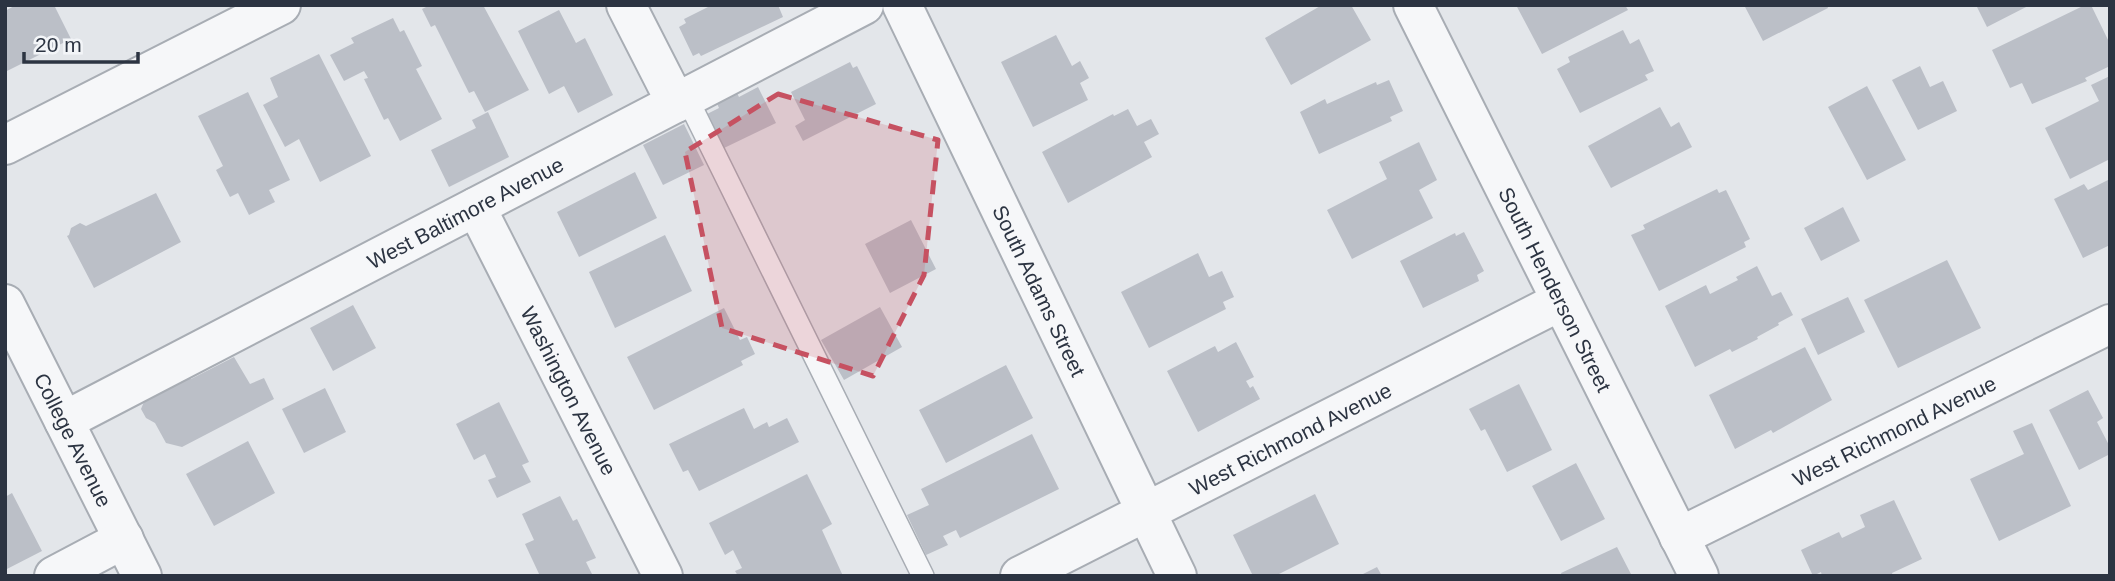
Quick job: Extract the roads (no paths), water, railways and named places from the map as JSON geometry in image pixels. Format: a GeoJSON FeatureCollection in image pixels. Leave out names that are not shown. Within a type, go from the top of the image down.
{"type":"FeatureCollection","features":[{"type":"Feature","properties":{"kind":"street"},"geometry":{"type":"LineString","coordinates":[[5,145],[281,5]]}},
{"type":"Feature","properties":{"kind":"street"},"geometry":{"type":"LineString","coordinates":[[626,5],[681,100]]}},
{"type":"Feature","properties":{"kind":"street","name":"West Baltimore Avenue"},"geometry":{"type":"LineString","coordinates":[[64,421],[864,5]]}},
{"type":"Feature","properties":{"kind":"street","name":"South Adams Street"},"geometry":{"type":"LineString","coordinates":[[902,5],[1177,576]]}},
{"type":"Feature","properties":{"kind":"street","name":"South Henderson Street"},"geometry":{"type":"LineString","coordinates":[[1413,5],[1699,576]]}},
{"type":"Feature","properties":{"kind":"street","name":"Washington Avenue"},"geometry":{"type":"LineString","coordinates":[[476,207],[663,576]]}},
{"type":"Feature","properties":{"kind":"street","name":"West Richmond Avenue"},"geometry":{"type":"LineString","coordinates":[[1020,576],[1561,301]]}},
{"type":"Feature","properties":{"kind":"street","name":"College Avenue"},"geometry":{"type":"LineString","coordinates":[[5,304],[142,576]]}},
{"type":"Feature","properties":{"kind":"street","name":"West Richmond Avenue"},"geometry":{"type":"LineString","coordinates":[[1679,537],[2110,324]]}},
{"type":"Feature","properties":{"kind":"street"},"geometry":{"type":"LineString","coordinates":[[54,576],[124,539]]}},
{"type":"Feature","properties":{"kind":"lane"},"geometry":{"type":"LineString","coordinates":[[681,100],[923,576]]}}]}
